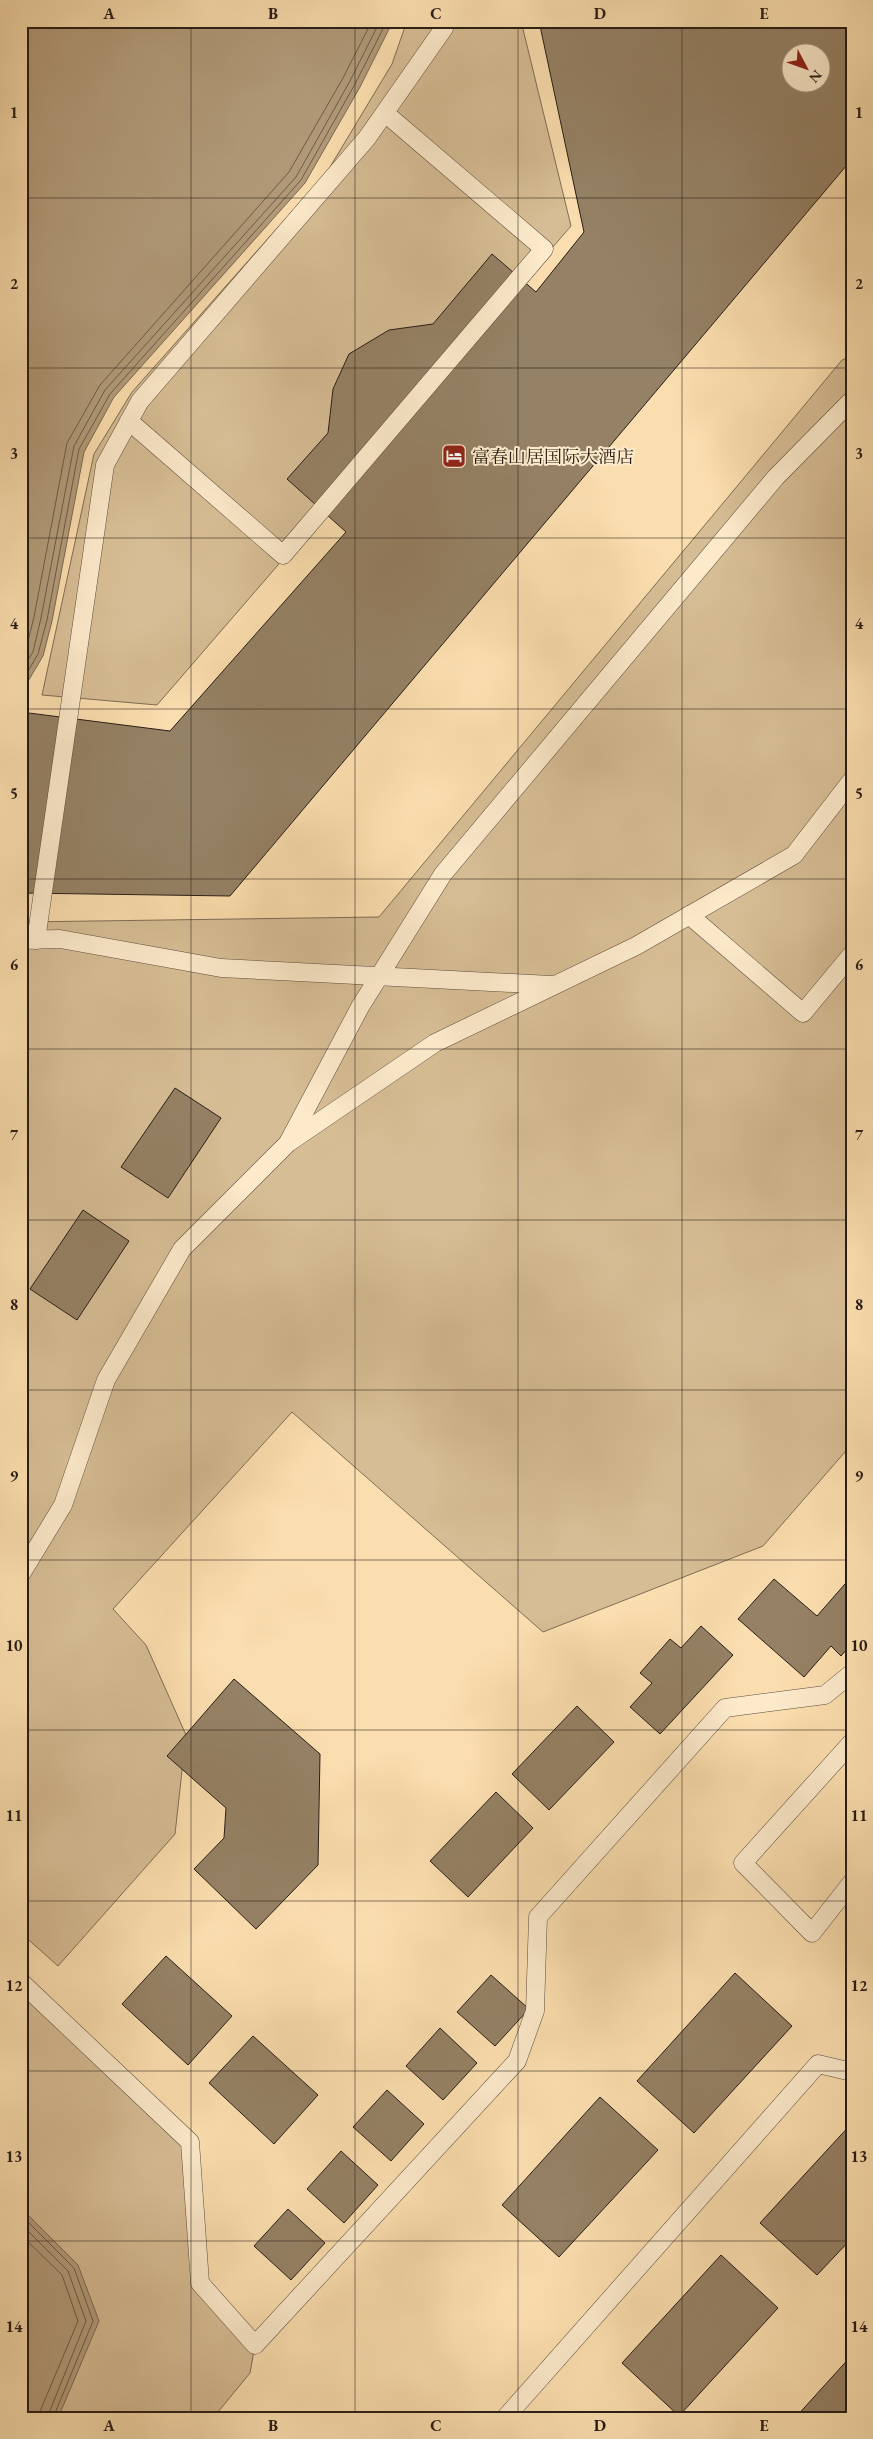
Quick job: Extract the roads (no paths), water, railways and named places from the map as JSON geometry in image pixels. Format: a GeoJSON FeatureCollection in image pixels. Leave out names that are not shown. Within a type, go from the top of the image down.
{"type":"FeatureCollection","features":[{"type":"Feature","properties":{"kind":"lane"},"geometry":{"type":"LineString","coordinates":[[446,21],[444,28],[367,138],[140,401],[105,465],[28,940],[60,939],[221,968],[380,975],[554,986]]}},
{"type":"Feature","properties":{"kind":"lane"},"geometry":{"type":"LineString","coordinates":[[129,421],[283,556],[544,249],[385,113]]}},
{"type":"Feature","properties":{"kind":"lane"},"geometry":{"type":"LineString","coordinates":[[288,1143],[360,1007],[443,874],[776,477],[852,400]]}},
{"type":"Feature","properties":{"kind":"lane"},"geometry":{"type":"LineString","coordinates":[[21,1574],[63,1505],[106,1380],[182,1249],[288,1143],[435,1043],[636,946],[794,855],[852,780]]}},
{"type":"Feature","properties":{"kind":"lane"},"geometry":{"type":"LineString","coordinates":[[690,916],[803,1013],[852,954]]}},
{"type":"Feature","properties":{"kind":"lane"},"geometry":{"type":"LineString","coordinates":[[21,1982],[190,2142],[200,2283],[255,2345],[517,2061],[535,2011],[538,1917],[604,1840],[725,1708],[825,1695],[852,1673]]}},
{"type":"Feature","properties":{"kind":"lane"},"geometry":{"type":"LineString","coordinates":[[852,1742],[743,1863],[812,1933],[852,1882]]}},
{"type":"Feature","properties":{"kind":"lane"},"geometry":{"type":"LineString","coordinates":[[505,2418],[818,2064],[852,2072]]}},
{"type":"Feature","properties":{"kind":"water"},"geometry":{"type":"Polygon","coordinates":[[[21,21],[393,21],[360,87],[305,183],[114,397],[84,452],[52,621],[43,656],[21,693],[21,21]]]}},
{"type":"Feature","properties":{"kind":"water"},"geometry":{"type":"Polygon","coordinates":[[[21,2208],[78,2265],[99,2321],[58,2418],[21,2418],[21,2208]]]}},
{"type":"Feature","properties":{"kind":"place","name":"富春山居国际大酒店"},"geometry":{"type":"Point","coordinates":[454,456]}}]}
